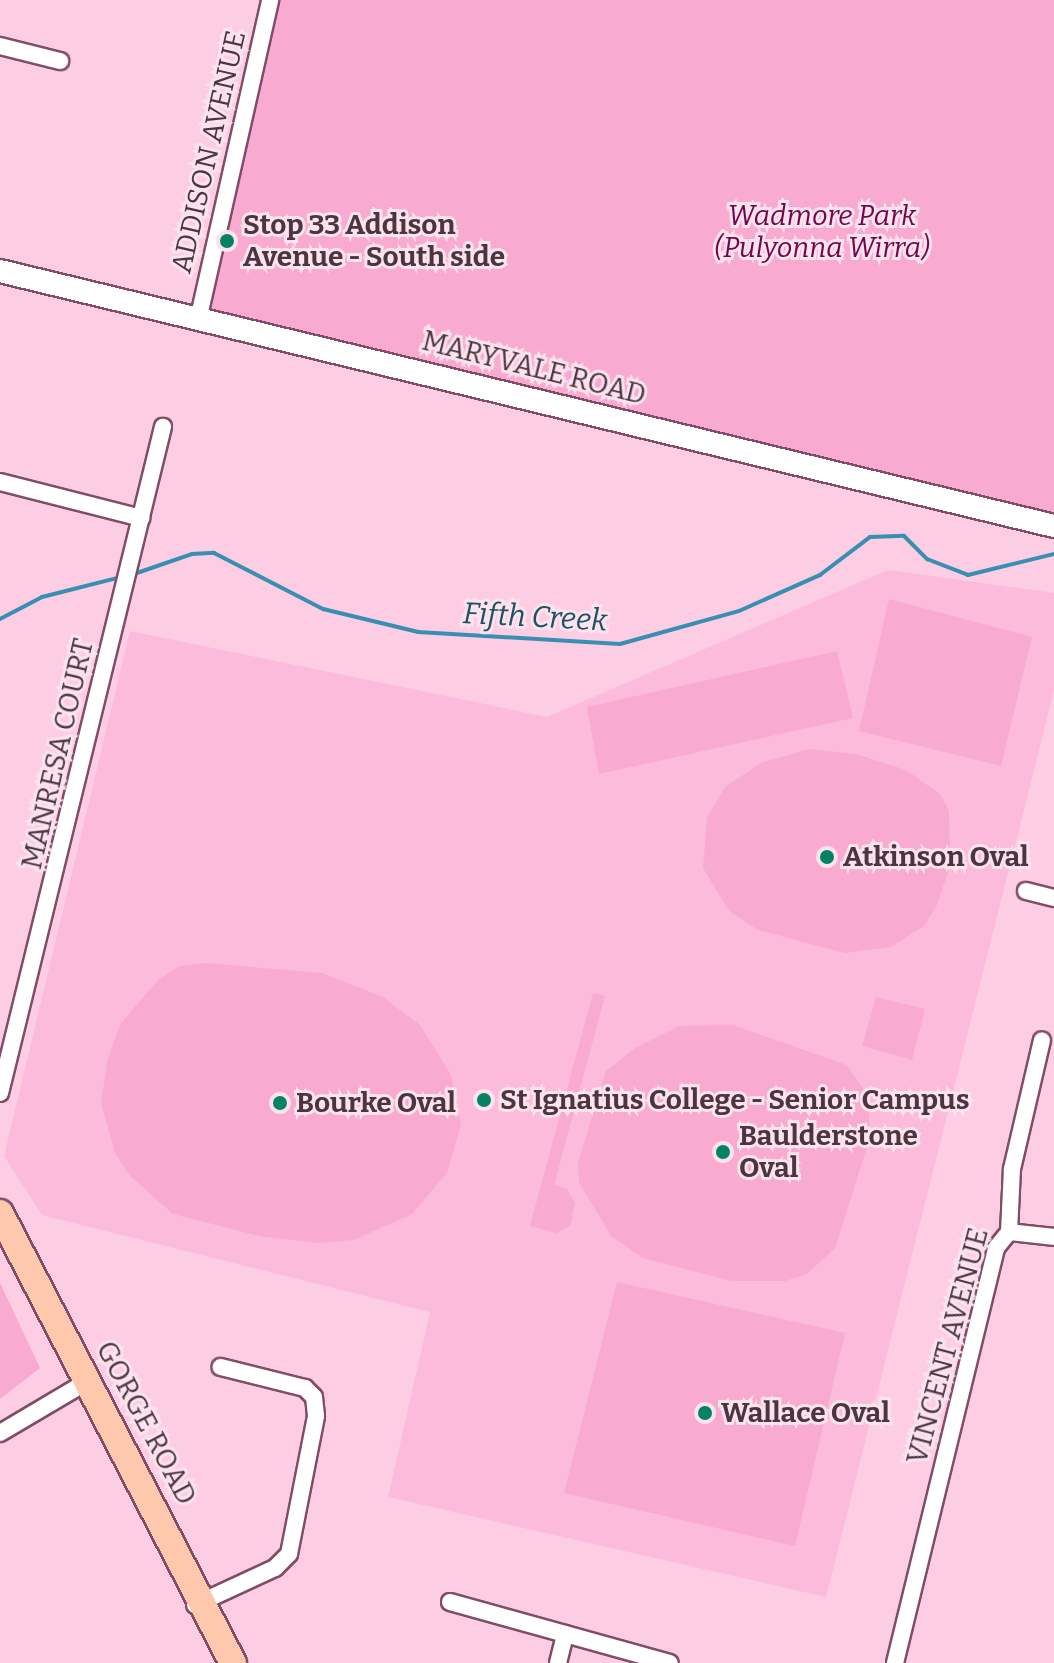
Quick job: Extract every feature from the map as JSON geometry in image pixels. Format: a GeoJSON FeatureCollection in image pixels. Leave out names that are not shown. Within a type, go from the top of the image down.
{"type":"FeatureCollection","features":[{"type":"Feature","properties":{"kind":"main road","name":"MARYVALE ROAD"},"geometry":{"type":"LineString","coordinates":[[0,271],[199,316],[1054,526]]}},
{"type":"Feature","properties":{"kind":"main road","name":"GORGE ROAD"},"geometry":{"type":"LineString","coordinates":[[0,1213],[81,1385],[196,1604],[233,1663]]}},
{"type":"Feature","properties":{"kind":"main road","name":"GORGE ROAD"},"geometry":{"type":"LineString","coordinates":[[0,1248],[81,1385]]}},
{"type":"Feature","properties":{"kind":"main road","name":"GORGE ROAD"},"geometry":{"type":"LineString","coordinates":[[196,1604],[216,1663]]}},
{"type":"Feature","properties":{"kind":"street","name":"ADDISON AVENUE"},"geometry":{"type":"LineString","coordinates":[[199,316],[270,0]]}},
{"type":"Feature","properties":{"kind":"street"},"geometry":{"type":"LineString","coordinates":[[0,46],[60,61]]}},
{"type":"Feature","properties":{"kind":"street","name":"MANRESA COURT"},"geometry":{"type":"LineString","coordinates":[[0,1093],[163,427]]}},
{"type":"Feature","properties":{"kind":"street"},"geometry":{"type":"LineString","coordinates":[[0,482],[141,518]]}},
{"type":"Feature","properties":{"kind":"street"},"geometry":{"type":"LineString","coordinates":[[1026,891],[1054,898]]}},
{"type":"Feature","properties":{"kind":"street","name":"VINCENT AVENUE"},"geometry":{"type":"LineString","coordinates":[[895,1663],[996,1248],[1009,1232],[1012,1169],[1042,1040]]}},
{"type":"Feature","properties":{"kind":"street"},"geometry":{"type":"LineString","coordinates":[[1009,1232],[1054,1237]]}},
{"type":"Feature","properties":{"kind":"street"},"geometry":{"type":"LineString","coordinates":[[196,1604],[275,1568],[289,1554],[316,1416],[314,1397],[305,1388],[221,1367]]}},
{"type":"Feature","properties":{"kind":"street"},"geometry":{"type":"LineString","coordinates":[[0,1433],[81,1385]]}},
{"type":"Feature","properties":{"kind":"street"},"geometry":{"type":"LineString","coordinates":[[450,1602],[670,1663]]}},
{"type":"Feature","properties":{"kind":"street"},"geometry":{"type":"LineString","coordinates":[[558,1663],[565,1634]]}},
{"type":"Feature","properties":{"kind":"shaded area","name":"St Ignatius College - Senior Campus"},"geometry":{"type":"Polygon","coordinates":[[[888,570],[1054,593],[1054,690],[826,1597],[388,1497],[430,1312],[42,1215],[4,1156],[130,631],[547,717],[888,570]]]}},
{"type":"Feature","properties":{"kind":"green space","name":"Wadmore Park (Pulyonna Wirra)"},"geometry":{"type":"Polygon","coordinates":[[[270,0],[1054,0],[1054,527],[199,316],[270,0]]]}},
{"type":"Feature","properties":{"kind":"green space"},"geometry":{"type":"Polygon","coordinates":[[[889,599],[1032,637],[1001,766],[859,731],[889,599]]]}},
{"type":"Feature","properties":{"kind":"green space"},"geometry":{"type":"Polygon","coordinates":[[[837,651],[853,718],[599,774],[587,707],[837,651]]]}},
{"type":"Feature","properties":{"kind":"green space","name":"Atkinson Oval"},"geometry":{"type":"Polygon","coordinates":[[[809,749],[856,754],[906,770],[940,794],[949,811],[950,866],[937,905],[924,926],[891,947],[845,953],[758,930],[729,911],[703,868],[707,818],[725,787],[761,763],[809,749]]]}},
{"type":"Feature","properties":{"kind":"green space","name":"Bourke Oval"},"geometry":{"type":"Polygon","coordinates":[[[206,963],[322,973],[383,997],[420,1025],[451,1075],[461,1125],[447,1173],[412,1214],[354,1240],[317,1243],[259,1236],[173,1214],[129,1175],[115,1153],[101,1103],[108,1058],[121,1023],[158,980],[180,966],[206,963]]]}},
{"type":"Feature","properties":{"kind":"green space"},"geometry":{"type":"Polygon","coordinates":[[[593,993],[605,996],[554,1185],[567,1189],[575,1203],[570,1226],[556,1233],[530,1226],[593,993]]]}},
{"type":"Feature","properties":{"kind":"green space"},"geometry":{"type":"Polygon","coordinates":[[[876,997],[925,1009],[912,1060],[862,1046],[876,997]]]}},
{"type":"Feature","properties":{"kind":"green space","name":"Baulderstone Oval"},"geometry":{"type":"Polygon","coordinates":[[[733,1025],[847,1065],[869,1097],[869,1141],[835,1248],[807,1274],[785,1281],[731,1281],[643,1258],[611,1236],[579,1182],[578,1163],[606,1071],[635,1048],[679,1026],[733,1025]]]}},
{"type":"Feature","properties":{"kind":"green space","name":"Wallace Oval"},"geometry":{"type":"Polygon","coordinates":[[[617,1282],[845,1333],[795,1546],[564,1493],[617,1282]]]}},
{"type":"Feature","properties":{"kind":"green space"},"geometry":{"type":"Polygon","coordinates":[[[0,1283],[40,1368],[0,1399],[0,1283]]]}},
{"type":"Feature","properties":{"kind":"waterway","name":"Fifth Creek"},"geometry":{"type":"LineString","coordinates":[[134,574],[192,554],[214,553],[323,609],[418,632],[620,644],[739,611],[820,575],[870,537],[904,536],[927,559],[968,575],[1054,554]]}},
{"type":"Feature","properties":{"kind":"waterway","name":"Fifth Creek"},"geometry":{"type":"LineString","coordinates":[[0,619],[42,597],[121,577]]}},
{"type":"Feature","properties":{"kind":"place","name":"Stop 33 Addison Avenue - South side"},"geometry":{"type":"Point","coordinates":[227,241]}},
{"type":"Feature","properties":{"kind":"place","name":"Atkinson Oval"},"geometry":{"type":"Point","coordinates":[827,857]}},
{"type":"Feature","properties":{"kind":"place","name":"St Ignatius College - Senior Campus"},"geometry":{"type":"Point","coordinates":[484,1100]}},
{"type":"Feature","properties":{"kind":"place","name":"Bourke Oval"},"geometry":{"type":"Point","coordinates":[280,1103]}},
{"type":"Feature","properties":{"kind":"place","name":"Baulderstone Oval"},"geometry":{"type":"Point","coordinates":[723,1152]}},
{"type":"Feature","properties":{"kind":"place","name":"Wallace Oval"},"geometry":{"type":"Point","coordinates":[705,1413]}}]}
